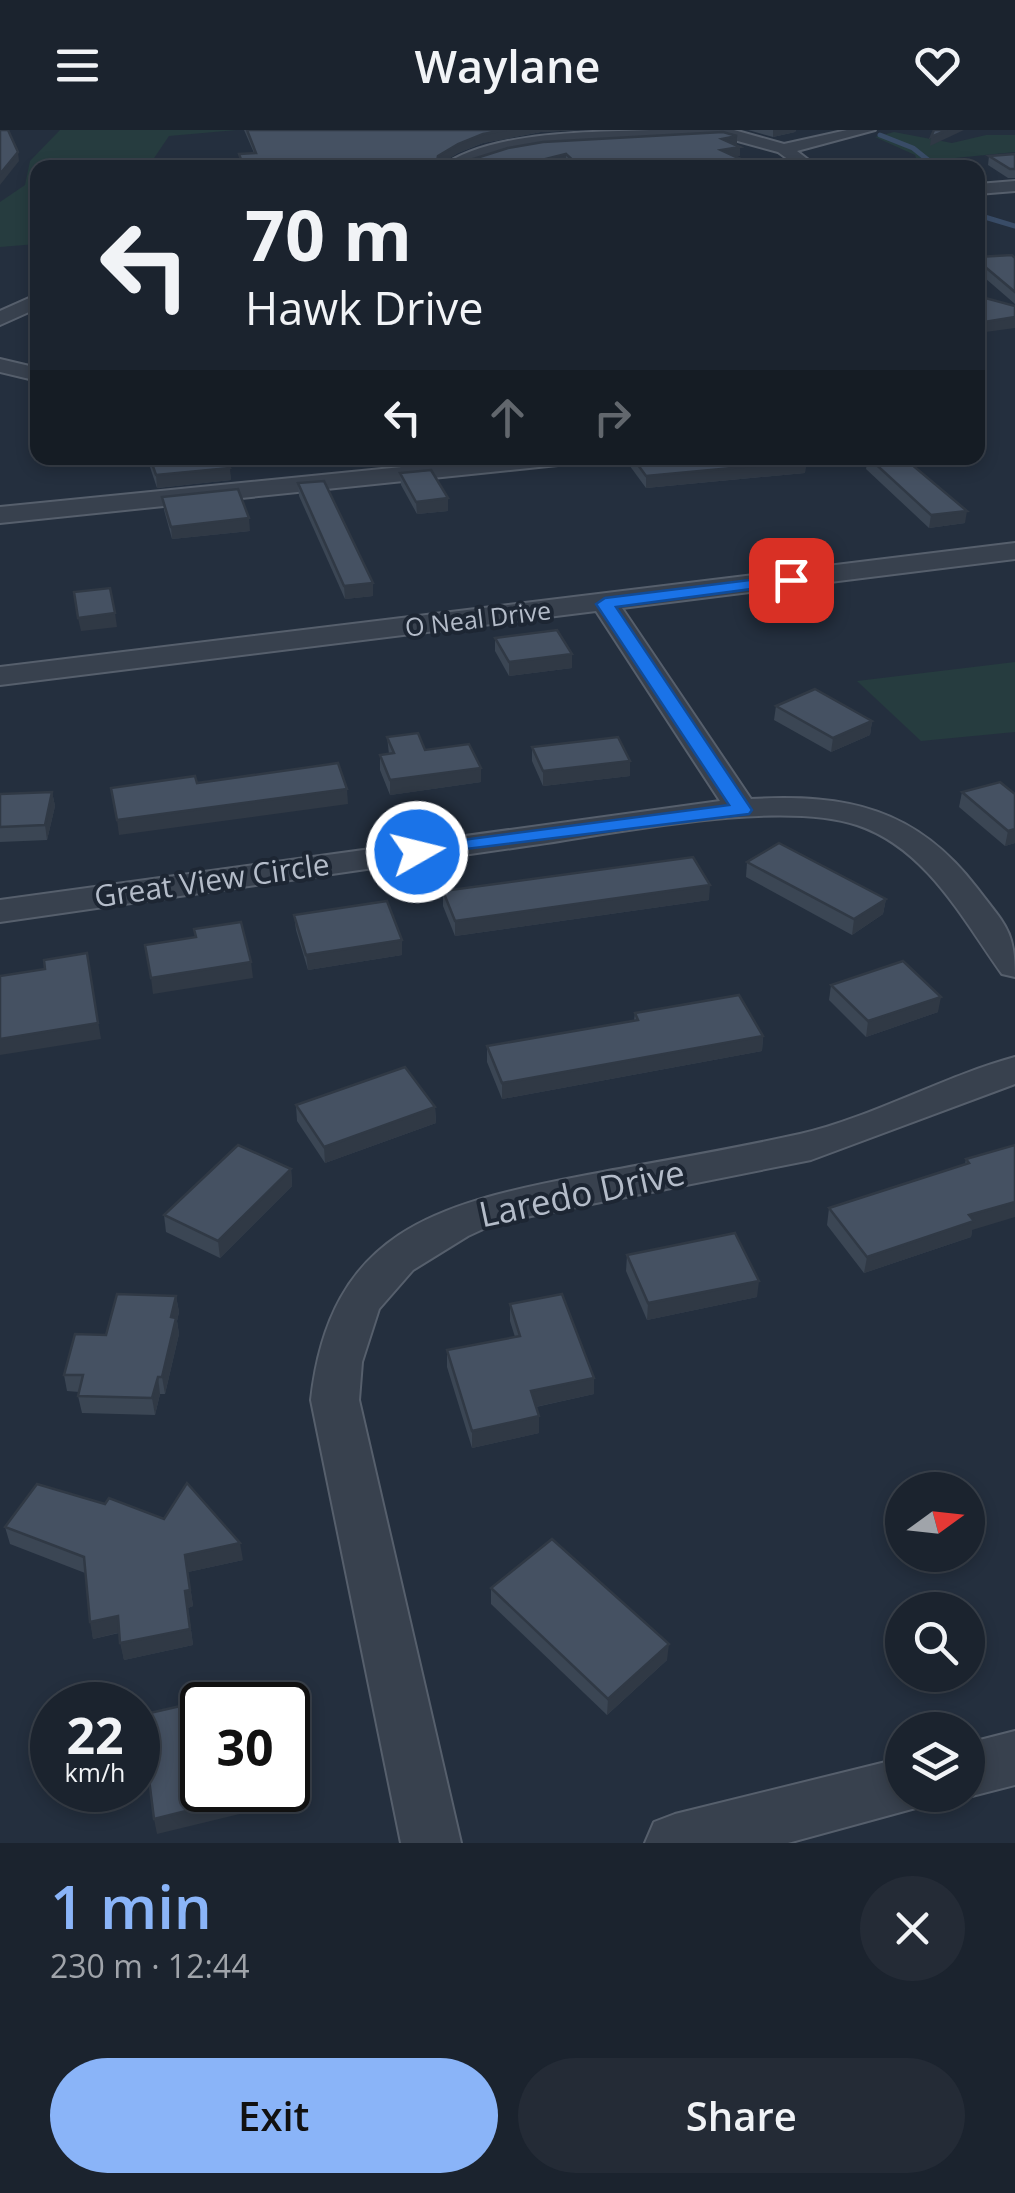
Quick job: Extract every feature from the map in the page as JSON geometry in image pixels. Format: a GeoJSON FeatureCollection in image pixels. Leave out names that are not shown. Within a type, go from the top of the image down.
{"type":"FeatureCollection","features":[{"type":"Feature","properties":{"kind":"street"},"geometry":{"type":"LineString","coordinates":[[784,149],[867,130]]}},
{"type":"Feature","properties":{"kind":"street"},"geometry":{"type":"LineString","coordinates":[[468,160],[494,150],[720,131],[784,149],[800,160]]}},
{"type":"Feature","properties":{"kind":"street"},"geometry":{"type":"LineString","coordinates":[[473,141],[494,150]]}},
{"type":"Feature","properties":{"kind":"street"},"geometry":{"type":"LineString","coordinates":[[985,188],[1015,186]]}},
{"type":"Feature","properties":{"kind":"street"},"geometry":{"type":"LineString","coordinates":[[0,319],[30,304]]}},
{"type":"Feature","properties":{"kind":"street"},"geometry":{"type":"LineString","coordinates":[[3,368],[30,373]]}},
{"type":"Feature","properties":{"kind":"street"},"geometry":{"type":"LineString","coordinates":[[0,514],[447,465]]}},
{"type":"Feature","properties":{"kind":"street","name":"O Neal Drive"},"geometry":{"type":"LineString","coordinates":[[0,676],[1015,551]]}},
{"type":"Feature","properties":{"kind":"street"},"geometry":{"type":"LineString","coordinates":[[605,604],[742,810]]}},
{"type":"Feature","properties":{"kind":"street","name":"Great View Circle"},"geometry":{"type":"LineString","coordinates":[[0,911],[683,814],[826,809],[892,828],[917,844],[938,864],[1015,966]]}},
{"type":"Feature","properties":{"kind":"street","name":"Laredo Drive"},"geometry":{"type":"LineString","coordinates":[[431,1843],[335,1400],[336,1357],[349,1320],[376,1278],[438,1230],[488,1210],[811,1146],[1015,1070]]}},
{"type":"Feature","properties":{"kind":"street"},"geometry":{"type":"LineString","coordinates":[[985,1766],[1015,1758]]}},
{"type":"Feature","properties":{"kind":"street"},"geometry":{"type":"LineString","coordinates":[[675,1843],[885,1790]]}},
{"type":"Feature","properties":{"kind":"green space"},"geometry":{"type":"Polygon","coordinates":[[[60,130],[237,130],[169,136],[153,160],[31,160],[60,130]]]}},
{"type":"Feature","properties":{"kind":"green space"},"geometry":{"type":"Polygon","coordinates":[[[894,132],[952,143],[986,135],[1015,135],[1015,152],[917,160],[915,155],[875,137],[894,132]]]}},
{"type":"Feature","properties":{"kind":"green space"},"geometry":{"type":"Polygon","coordinates":[[[30,161],[30,245],[0,247],[0,202],[25,185],[30,161]]]}},
{"type":"Feature","properties":{"kind":"green space"},"geometry":{"type":"Polygon","coordinates":[[[1015,662],[1015,732],[921,741],[857,681],[1015,662]]]}},
{"type":"Feature","properties":{"kind":"building"},"geometry":{"type":"Polygon","coordinates":[[[0,130],[8,130],[18,152],[0,174],[0,130]]]}},
{"type":"Feature","properties":{"kind":"building"},"geometry":{"type":"Polygon","coordinates":[[[247,130],[506,130],[458,144],[437,160],[241,160],[239,154],[256,153],[247,130]]]}},
{"type":"Feature","properties":{"kind":"building"},"geometry":{"type":"Polygon","coordinates":[[[723,132],[737,136],[722,139],[740,147],[721,150],[743,160],[572,160],[566,154],[542,160],[470,160],[543,142],[723,132]]]}},
{"type":"Feature","properties":{"kind":"building"},"geometry":{"type":"Polygon","coordinates":[[[1015,154],[1015,169],[989,156],[1015,154]]]}},
{"type":"Feature","properties":{"kind":"building"},"geometry":{"type":"Polygon","coordinates":[[[985,257],[1015,258],[1015,292],[985,267],[985,257]]]}},
{"type":"Feature","properties":{"kind":"building"},"geometry":{"type":"Polygon","coordinates":[[[985,298],[1015,306],[1015,317],[985,322],[985,298]]]}},
{"type":"Feature","properties":{"kind":"building"},"geometry":{"type":"Polygon","coordinates":[[[152,465],[230,468],[156,475],[152,465]]]}},
{"type":"Feature","properties":{"kind":"building"},"geometry":{"type":"Polygon","coordinates":[[[638,465],[763,465],[646,476],[638,465]]]}},
{"type":"Feature","properties":{"kind":"building"},"geometry":{"type":"Polygon","coordinates":[[[877,465],[912,465],[967,511],[931,515],[877,465]]]}},
{"type":"Feature","properties":{"kind":"building"},"geometry":{"type":"Polygon","coordinates":[[[431,470],[448,498],[416,502],[400,473],[431,470]]]}},
{"type":"Feature","properties":{"kind":"building"},"geometry":{"type":"Polygon","coordinates":[[[324,481],[373,583],[344,586],[298,483],[324,481]]]}},
{"type":"Feature","properties":{"kind":"building"},"geometry":{"type":"Polygon","coordinates":[[[238,489],[249,518],[171,527],[162,497],[238,489]]]}},
{"type":"Feature","properties":{"kind":"building"},"geometry":{"type":"Polygon","coordinates":[[[110,588],[115,613],[78,618],[74,592],[110,588]]]}},
{"type":"Feature","properties":{"kind":"building"},"geometry":{"type":"Polygon","coordinates":[[[557,630],[572,654],[509,662],[495,638],[557,630]]]}},
{"type":"Feature","properties":{"kind":"building"},"geometry":{"type":"Polygon","coordinates":[[[815,689],[872,721],[833,738],[776,706],[815,689]]]}},
{"type":"Feature","properties":{"kind":"building"},"geometry":{"type":"Polygon","coordinates":[[[418,733],[425,750],[469,744],[481,768],[390,780],[380,755],[394,753],[387,737],[418,733]]]}},
{"type":"Feature","properties":{"kind":"building"},"geometry":{"type":"Polygon","coordinates":[[[618,737],[630,761],[543,771],[532,747],[618,737]]]}},
{"type":"Feature","properties":{"kind":"building"},"geometry":{"type":"Polygon","coordinates":[[[338,763],[347,789],[117,820],[111,788],[195,776],[197,783],[338,763]]]}},
{"type":"Feature","properties":{"kind":"building"},"geometry":{"type":"Polygon","coordinates":[[[1000,782],[1015,794],[1015,829],[1008,831],[962,792],[1000,782]]]}},
{"type":"Feature","properties":{"kind":"building"},"geometry":{"type":"Polygon","coordinates":[[[52,792],[45,825],[0,827],[0,794],[52,792]]]}},
{"type":"Feature","properties":{"kind":"building"},"geometry":{"type":"Polygon","coordinates":[[[779,843],[886,899],[854,919],[747,862],[779,843]]]}},
{"type":"Feature","properties":{"kind":"building"},"geometry":{"type":"Polygon","coordinates":[[[693,857],[710,885],[455,921],[443,891],[693,857]]]}},
{"type":"Feature","properties":{"kind":"building"},"geometry":{"type":"Polygon","coordinates":[[[387,901],[402,940],[306,955],[294,915],[387,901]]]}},
{"type":"Feature","properties":{"kind":"building"},"geometry":{"type":"Polygon","coordinates":[[[241,922],[251,962],[151,978],[145,945],[196,937],[194,929],[241,922]]]}},
{"type":"Feature","properties":{"kind":"building"},"geometry":{"type":"Polygon","coordinates":[[[87,953],[98,1023],[0,1039],[0,976],[45,969],[44,960],[87,953]]]}},
{"type":"Feature","properties":{"kind":"building"},"geometry":{"type":"Polygon","coordinates":[[[903,961],[941,997],[868,1021],[831,985],[903,961]]]}},
{"type":"Feature","properties":{"kind":"building"},"geometry":{"type":"Polygon","coordinates":[[[739,995],[763,1036],[502,1083],[487,1046],[638,1020],[635,1013],[739,995]]]}},
{"type":"Feature","properties":{"kind":"building"},"geometry":{"type":"Polygon","coordinates":[[[405,1067],[435,1107],[324,1147],[296,1105],[405,1067]]]}},
{"type":"Feature","properties":{"kind":"building"},"geometry":{"type":"Polygon","coordinates":[[[238,1145],[291,1169],[218,1241],[164,1215],[238,1145]]]}},
{"type":"Feature","properties":{"kind":"building"},"geometry":{"type":"Polygon","coordinates":[[[1015,1145],[1015,1202],[969,1215],[974,1221],[867,1257],[829,1208],[969,1163],[966,1159],[1015,1145]]]}},
{"type":"Feature","properties":{"kind":"building"},"geometry":{"type":"Polygon","coordinates":[[[735,1233],[759,1281],[648,1303],[627,1255],[735,1233]]]}},
{"type":"Feature","properties":{"kind":"building"},"geometry":{"type":"Polygon","coordinates":[[[117,1294],[176,1296],[171,1317],[176,1318],[162,1377],[158,1377],[152,1398],[78,1396],[83,1375],[64,1375],[75,1334],[106,1335],[117,1294]]]}},
{"type":"Feature","properties":{"kind":"building"},"geometry":{"type":"Polygon","coordinates":[[[562,1294],[594,1378],[531,1391],[539,1416],[472,1431],[447,1350],[520,1336],[510,1304],[562,1294]]]}},
{"type":"Feature","properties":{"kind":"building"},"geometry":{"type":"Polygon","coordinates":[[[187,1483],[240,1543],[185,1555],[190,1629],[120,1643],[118,1616],[90,1622],[84,1557],[5,1527],[37,1484],[105,1504],[109,1498],[164,1519],[187,1483]]]}},
{"type":"Feature","properties":{"kind":"building"},"geometry":{"type":"Polygon","coordinates":[[[552,1539],[669,1644],[608,1699],[491,1588],[552,1539]]]}},
{"type":"Feature","properties":{"kind":"building"},"geometry":{"type":"Polygon","coordinates":[[[180,1706],[182,1812],[154,1819],[153,1812],[160,1812],[160,1711],[180,1706]]]}},
{"type":"Feature","properties":{"kind":"waterway"},"geometry":{"type":"LineString","coordinates":[[880,135],[913,148],[928,160]]}},
{"type":"Feature","properties":{"kind":"waterway"},"geometry":{"type":"LineString","coordinates":[[985,217],[1015,226]]}},
{"type":"Feature","properties":{"kind":"route"},"geometry":{"type":"LineString","coordinates":[[417,852],[683,814],[742,810],[605,604],[791,580]]}}]}
